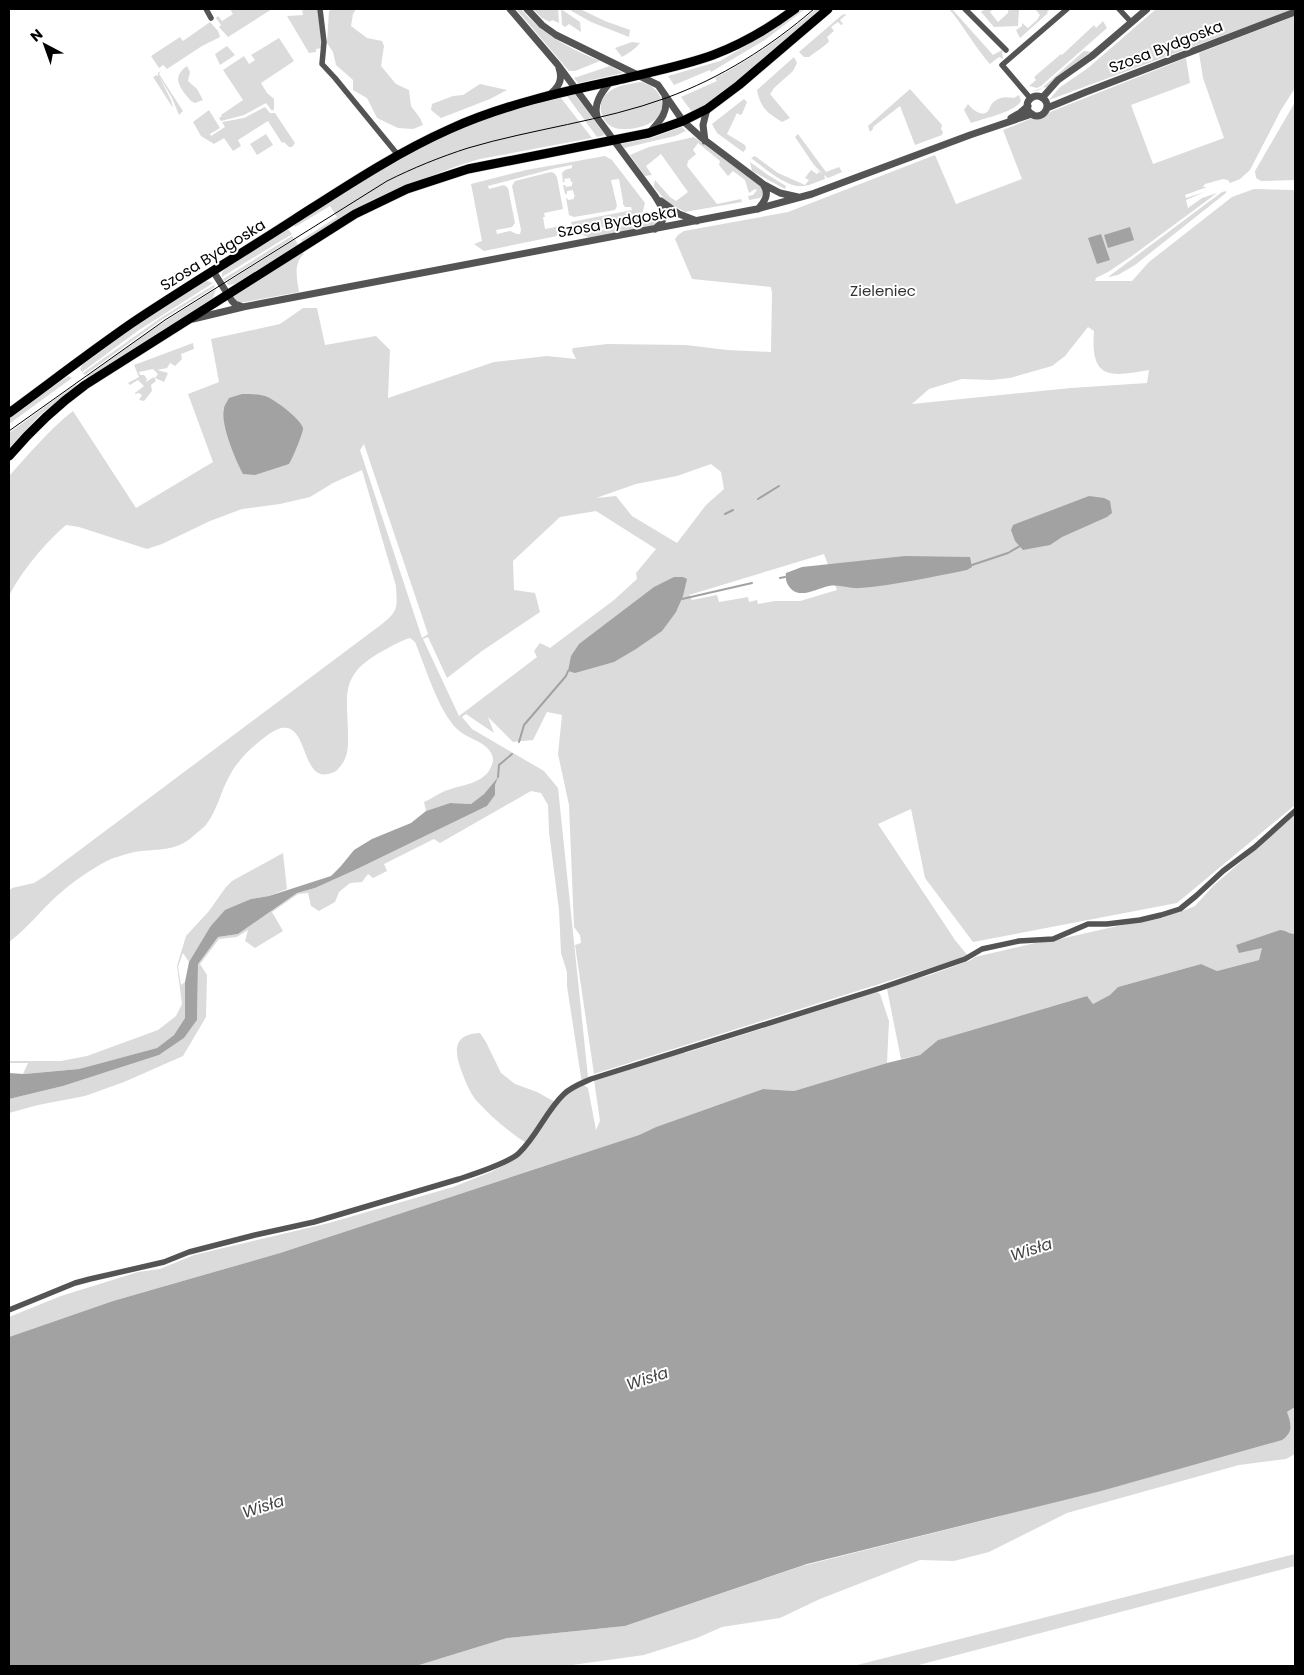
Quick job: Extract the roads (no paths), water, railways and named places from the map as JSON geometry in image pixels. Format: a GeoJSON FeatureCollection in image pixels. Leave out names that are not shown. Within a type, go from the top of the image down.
{"type":"FeatureCollection","features":[{"type":"Feature","properties":{"kind":"main road"},"geometry":{"type":"LineString","coordinates":[[611,81],[693,62],[714,55],[754,35],[795,9]]}},
{"type":"Feature","properties":{"kind":"main road","name":"Szosa Bydgoska"},"geometry":{"type":"LineString","coordinates":[[9,456],[30,432],[69,397],[227,294],[354,215],[407,189],[468,169],[614,141],[649,133],[683,121],[707,108],[739,86],[828,9]]}},
{"type":"Feature","properties":{"kind":"main road","name":"Szosa Bydgoska"},"geometry":{"type":"LineString","coordinates":[[9,413],[131,324],[213,270],[398,156],[450,129],[482,116],[548,96],[611,81]]}},
{"type":"Feature","properties":{"kind":"street"},"geometry":{"type":"LineString","coordinates":[[206,9],[211,18]]}},
{"type":"Feature","properties":{"kind":"street"},"geometry":{"type":"LineString","coordinates":[[320,9],[324,42],[322,64],[398,156]]}},
{"type":"Feature","properties":{"kind":"street"},"geometry":{"type":"LineString","coordinates":[[510,9],[558,65],[655,196],[663,210],[664,217],[655,230]]}},
{"type":"Feature","properties":{"kind":"street"},"geometry":{"type":"LineString","coordinates":[[527,9],[542,25],[556,35],[653,82],[661,89],[683,121],[763,184],[780,193],[803,197]]}},
{"type":"Feature","properties":{"kind":"street"},"geometry":{"type":"LineString","coordinates":[[966,9],[1006,50]]}},
{"type":"Feature","properties":{"kind":"street"},"geometry":{"type":"LineString","coordinates":[[1029,103],[1036,97],[1042,98],[1046,102],[1047,108],[1040,116],[1032,114],[1029,103],[1002,65],[1067,9]]}},
{"type":"Feature","properties":{"kind":"street"},"geometry":{"type":"LineString","coordinates":[[1119,9],[1131,22]]}},
{"type":"Feature","properties":{"kind":"street"},"geometry":{"type":"LineString","coordinates":[[1042,98],[1058,80],[1092,56],[1146,9]]}},
{"type":"Feature","properties":{"kind":"street","name":"Szosa Bydgoska"},"geometry":{"type":"LineString","coordinates":[[1047,108],[1102,85],[1295,12]]}},
{"type":"Feature","properties":{"kind":"street"},"geometry":{"type":"LineString","coordinates":[[548,96],[559,85],[561,76],[558,65]]}},
{"type":"Feature","properties":{"kind":"street"},"geometry":{"type":"LineString","coordinates":[[599,121],[596,107],[598,99],[611,81]]}},
{"type":"Feature","properties":{"kind":"street"},"geometry":{"type":"LineString","coordinates":[[649,133],[663,117],[666,108],[665,98],[661,89]]}},
{"type":"Feature","properties":{"kind":"street","name":"Szosa Bydgoska"},"geometry":{"type":"LineString","coordinates":[[985,129],[1020,113],[1029,103]]}},
{"type":"Feature","properties":{"kind":"street"},"geometry":{"type":"LineString","coordinates":[[706,141],[703,125],[707,108]]}},
{"type":"Feature","properties":{"kind":"street","name":"Szosa Bydgoska"},"geometry":{"type":"LineString","coordinates":[[185,321],[243,307],[757,210],[803,197],[985,129],[1032,114]]}},
{"type":"Feature","properties":{"kind":"street"},"geometry":{"type":"LineString","coordinates":[[757,210],[766,197],[767,190],[763,184]]}},
{"type":"Feature","properties":{"kind":"street"},"geometry":{"type":"LineString","coordinates":[[655,196],[673,211],[699,221]]}},
{"type":"Feature","properties":{"kind":"street"},"geometry":{"type":"LineString","coordinates":[[213,270],[235,304],[243,307]]}},
{"type":"Feature","properties":{"kind":"street"},"geometry":{"type":"LineString","coordinates":[[9,1310],[75,1283],[164,1262],[188,1252],[314,1222],[480,1172],[518,1154],[565,1093],[591,1079],[881,988],[966,959],[982,949],[1019,941],[1053,939],[1088,924],[1140,920],[1180,909],[1295,812]]}},
{"type":"Feature","properties":{"kind":"water"},"geometry":{"type":"Polygon","coordinates":[[[1130,227],[1134,240],[1108,248],[1104,235],[1130,227]]]}},
{"type":"Feature","properties":{"kind":"water"},"geometry":{"type":"Polygon","coordinates":[[[1101,234],[1110,260],[1097,264],[1088,238],[1101,234]]]}},
{"type":"Feature","properties":{"kind":"water"},"geometry":{"type":"Polygon","coordinates":[[[242,394],[259,395],[269,398],[287,410],[301,424],[303,428],[302,434],[289,464],[255,475],[243,474],[229,442],[223,416],[224,407],[229,398],[242,394]]]}},
{"type":"Feature","properties":{"kind":"water"},"geometry":{"type":"Polygon","coordinates":[[[1089,496],[1104,498],[1110,501],[1112,513],[1062,537],[1050,545],[1023,550],[1015,541],[1011,530],[1013,525],[1089,496]]]}},
{"type":"Feature","properties":{"kind":"water"},"geometry":{"type":"Polygon","coordinates":[[[905,556],[970,557],[972,567],[967,570],[900,583],[860,588],[833,586],[803,593],[793,591],[788,586],[786,579],[786,573],[802,567],[905,556]]]}},
{"type":"Feature","properties":{"kind":"water"},"geometry":{"type":"Polygon","coordinates":[[[674,577],[687,579],[683,596],[676,612],[662,631],[614,662],[575,673],[568,671],[571,656],[579,644],[654,587],[674,577]]]}},
{"type":"Feature","properties":{"kind":"water"},"geometry":{"type":"Polygon","coordinates":[[[498,777],[495,785],[495,795],[487,806],[355,870],[315,888],[297,893],[238,934],[218,937],[198,964],[197,1020],[184,1038],[159,1055],[63,1086],[9,1099],[9,1073],[24,1074],[79,1069],[157,1048],[174,1035],[185,1018],[185,982],[189,962],[210,927],[225,910],[251,899],[269,896],[331,876],[354,850],[372,839],[411,823],[426,811],[450,803],[471,804],[484,794],[498,777]]]}},
{"type":"Feature","properties":{"kind":"water","name":"Wisła"},"geometry":{"type":"Polygon","coordinates":[[[1280,930],[1295,934],[1295,1407],[1287,1412],[1290,1431],[1282,1440],[1101,1491],[807,1564],[625,1626],[507,1638],[416,1666],[9,1666],[9,1337],[113,1301],[280,1253],[639,1135],[656,1127],[763,1089],[794,1091],[920,1055],[938,1040],[1087,996],[1093,1004],[1110,995],[1118,987],[1201,964],[1217,971],[1259,960],[1262,948],[1239,953],[1236,945],[1280,930]]]}},
{"type":"Feature","properties":{"kind":"waterway"},"geometry":{"type":"LineString","coordinates":[[758,499],[779,486]]}},
{"type":"Feature","properties":{"kind":"waterway"},"geometry":{"type":"LineString","coordinates":[[725,514],[733,510]]}},
{"type":"Feature","properties":{"kind":"waterway"},"geometry":{"type":"LineString","coordinates":[[972,565],[1008,553],[1020,546]]}},
{"type":"Feature","properties":{"kind":"waterway"},"geometry":{"type":"LineString","coordinates":[[780,578],[785,577]]}},
{"type":"Feature","properties":{"kind":"waterway"},"geometry":{"type":"LineString","coordinates":[[682,599],[752,583]]}},
{"type":"Feature","properties":{"kind":"waterway"},"geometry":{"type":"LineString","coordinates":[[519,742],[524,725],[566,676],[568,671]]}},
{"type":"Feature","properties":{"kind":"waterway"},"geometry":{"type":"LineString","coordinates":[[498,777],[499,765],[512,754]]}},
{"type":"Feature","properties":{"kind":"tram line"},"geometry":{"type":"LineString","coordinates":[[9,431],[165,320],[387,181],[427,163],[468,148],[617,113],[686,90],[725,71],[762,49],[814,9]]}},
{"type":"Feature","properties":{"kind":"park label","name":"Zieleniec"},"geometry":{"type":"Point","coordinates":[883,291]}}]}
